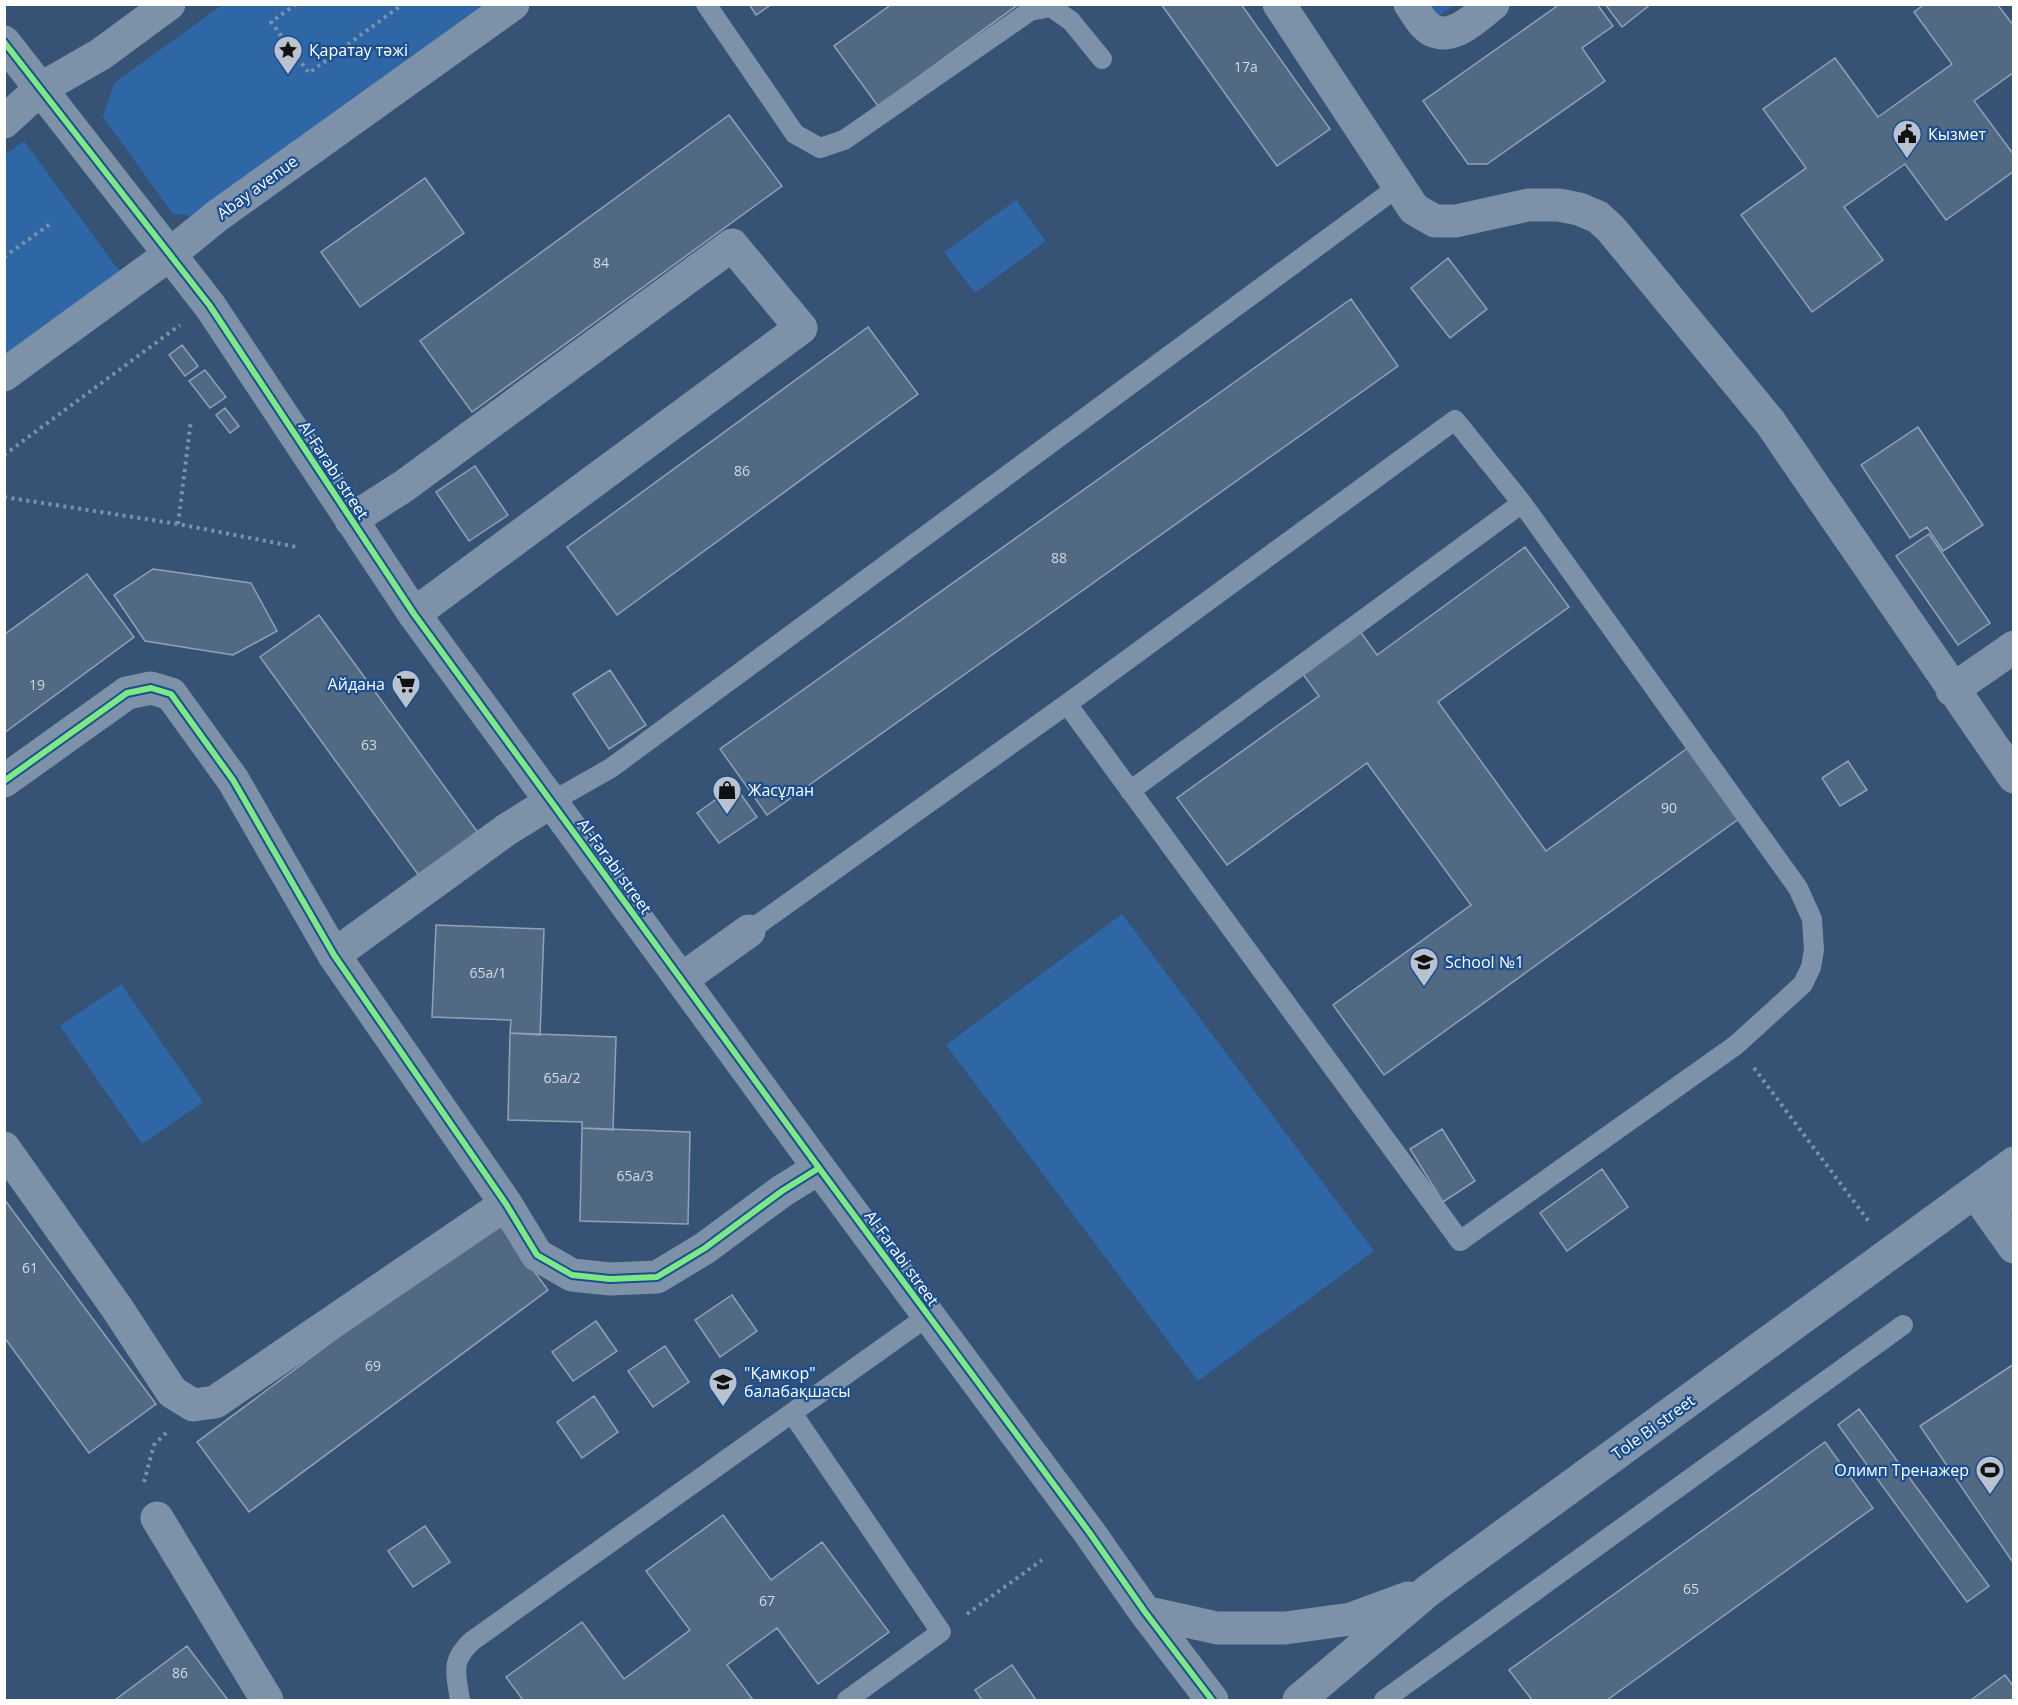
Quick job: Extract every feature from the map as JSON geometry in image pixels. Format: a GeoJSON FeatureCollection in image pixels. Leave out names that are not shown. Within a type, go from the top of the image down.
{"type":"FeatureCollection","features":[{"type":"Feature","properties":{"kind":"street"},"geometry":{"type":"LineString","coordinates":[[4,122],[39,88],[101,54],[170,4]]}},
{"type":"Feature","properties":{"kind":"street","name":"Abay avenue"},"geometry":{"type":"LineString","coordinates":[[4,375],[169,255],[217,216],[513,4]]}},
{"type":"Feature","properties":{"kind":"street"},"geometry":{"type":"LineString","coordinates":[[1279,4],[1414,209],[1435,221],[1456,221],[1528,205],[1559,205],[1579,209],[1598,217],[1611,229],[1770,422],[2013,777]]}},
{"type":"Feature","properties":{"kind":"street"},"geometry":{"type":"LineString","coordinates":[[1410,4],[1425,26],[1441,34],[1456,32],[1493,4]]}},
{"type":"Feature","properties":{"kind":"street","name":"Al-Farabi street"},"geometry":{"type":"LineString","coordinates":[[4,42],[210,306],[414,614],[819,1168],[1089,1532],[1144,1612],[1212,1701]]}},
{"type":"Feature","properties":{"kind":"street"},"geometry":{"type":"LineString","coordinates":[[351,520],[404,486],[732,245],[801,328],[414,614]]}},
{"type":"Feature","properties":{"kind":"street"},"geometry":{"type":"LineString","coordinates":[[1952,690],[2013,646]]}},
{"type":"Feature","properties":{"kind":"street"},"geometry":{"type":"LineString","coordinates":[[4,781],[127,693],[151,688],[171,694],[233,780],[334,955],[506,1204],[537,1255],[572,1275],[610,1280],[657,1277],[705,1248],[782,1191],[819,1168]]}},
{"type":"Feature","properties":{"kind":"street"},"geometry":{"type":"LineString","coordinates":[[334,955],[506,830],[551,802]]}},
{"type":"Feature","properties":{"kind":"street"},"geometry":{"type":"LineString","coordinates":[[682,979],[748,931]]}},
{"type":"Feature","properties":{"kind":"street"},"geometry":{"type":"LineString","coordinates":[[4,1148],[117,1308],[172,1392],[193,1405],[215,1402],[506,1204]]}},
{"type":"Feature","properties":{"kind":"street"},"geometry":{"type":"LineString","coordinates":[[2000,1182],[2013,1247]]}},
{"type":"Feature","properties":{"kind":"street","name":"Tole Bi street"},"geometry":{"type":"LineString","coordinates":[[1299,1701],[1429,1590],[1892,1253],[2000,1182]]}},
{"type":"Feature","properties":{"kind":"street"},"geometry":{"type":"LineString","coordinates":[[157,1518],[267,1701]]}},
{"type":"Feature","properties":{"kind":"street"},"geometry":{"type":"LineString","coordinates":[[1144,1612],[1217,1628],[1285,1628],[1351,1619],[1429,1590]]}},
{"type":"Feature","properties":{"kind":"lane"},"geometry":{"type":"LineString","coordinates":[[706,4],[795,134],[820,148],[844,140],[1030,11],[1051,7],[1071,21],[1102,59]]}},
{"type":"Feature","properties":{"kind":"lane"},"geometry":{"type":"LineString","coordinates":[[551,802],[611,768],[1399,186]]}},
{"type":"Feature","properties":{"kind":"lane"},"geometry":{"type":"LineString","coordinates":[[748,931],[1067,704],[1455,420],[1522,502],[1798,888],[1812,919],[1815,950],[1811,967],[1803,984],[1736,1045],[1460,1241],[1067,704]]}},
{"type":"Feature","properties":{"kind":"lane"},"geometry":{"type":"LineString","coordinates":[[1130,791],[1522,502]]}},
{"type":"Feature","properties":{"kind":"lane"},"geometry":{"type":"LineString","coordinates":[[460,1701],[456,1671],[459,1653],[472,1641],[928,1316]]}},
{"type":"Feature","properties":{"kind":"lane"},"geometry":{"type":"LineString","coordinates":[[1384,1701],[1903,1325]]}},
{"type":"Feature","properties":{"kind":"lane"},"geometry":{"type":"LineString","coordinates":[[792,1413],[941,1632],[847,1701]]}},
{"type":"Feature","properties":{"kind":"path"},"geometry":{"type":"LineString","coordinates":[[296,4],[272,22],[309,73],[400,5]]}},
{"type":"Feature","properties":{"kind":"path"},"geometry":{"type":"LineString","coordinates":[[4,257],[53,222]]}},
{"type":"Feature","properties":{"kind":"path"},"geometry":{"type":"LineString","coordinates":[[4,455],[182,324]]}},
{"type":"Feature","properties":{"kind":"path"},"geometry":{"type":"LineString","coordinates":[[178,524],[191,420]]}},
{"type":"Feature","properties":{"kind":"path"},"geometry":{"type":"LineString","coordinates":[[4,497],[178,524],[297,547]]}},
{"type":"Feature","properties":{"kind":"path"},"geometry":{"type":"LineString","coordinates":[[1736,1045],[1892,1253]]}},
{"type":"Feature","properties":{"kind":"path"},"geometry":{"type":"LineString","coordinates":[[157,1518],[144,1481],[154,1444],[193,1405]]}},
{"type":"Feature","properties":{"kind":"path"},"geometry":{"type":"LineString","coordinates":[[941,1632],[1041,1560]]}},
{"type":"Feature","properties":{"kind":"shaded area"},"geometry":{"type":"Polygon","coordinates":[[[222,5],[509,5],[217,218],[173,214],[103,117],[114,83],[222,5]]]}},
{"type":"Feature","properties":{"kind":"shaded area"},"geometry":{"type":"Polygon","coordinates":[[[1418,5],[1455,5],[1430,21],[1418,5]]]}},
{"type":"Feature","properties":{"kind":"shaded area"},"geometry":{"type":"Polygon","coordinates":[[[24,141],[120,272],[4,357],[4,155],[24,141]]]}},
{"type":"Feature","properties":{"kind":"shaded area"},"geometry":{"type":"Polygon","coordinates":[[[1016,200],[1046,241],[975,293],[944,252],[1016,200]]]}},
{"type":"Feature","properties":{"kind":"shaded area"},"geometry":{"type":"Polygon","coordinates":[[[1122,914],[1374,1251],[1198,1381],[946,1045],[1122,914]]]}},
{"type":"Feature","properties":{"kind":"shaded area"},"geometry":{"type":"Polygon","coordinates":[[[121,984],[203,1102],[142,1144],[60,1026],[121,984]]]}},
{"type":"Feature","properties":{"kind":"building"},"geometry":{"type":"Polygon","coordinates":[[[749,4],[772,4],[756,15],[749,4]]]}},
{"type":"Feature","properties":{"kind":"building"},"geometry":{"type":"Polygon","coordinates":[[[892,4],[1019,4],[878,106],[834,46],[892,4]]]}},
{"type":"Feature","properties":{"kind":"building"},"geometry":{"type":"Polygon","coordinates":[[[1161,4],[1241,4],[1330,129],[1277,166],[1161,4]]]}},
{"type":"Feature","properties":{"kind":"building"},"geometry":{"type":"Polygon","coordinates":[[[1560,4],[1597,4],[1613,26],[1582,48],[1605,81],[1487,164],[1468,164],[1423,101],[1560,4]]]}},
{"type":"Feature","properties":{"kind":"building"},"geometry":{"type":"Polygon","coordinates":[[[1605,4],[1651,4],[1622,27],[1605,4]]]}},
{"type":"Feature","properties":{"kind":"building","name":"Кызмет"},"geometry":{"type":"Polygon","coordinates":[[[1925,4],[1997,4],[2014,26],[2014,72],[1974,101],[2014,155],[2014,171],[1946,220],[1905,164],[1844,207],[1883,260],[1812,312],[1741,215],[1806,168],[1763,109],[1835,58],[1878,117],[1952,64],[1914,12],[1925,4]]]}},
{"type":"Feature","properties":{"kind":"building"},"geometry":{"type":"Polygon","coordinates":[[[729,115],[782,186],[472,412],[420,341],[729,115]]]}},
{"type":"Feature","properties":{"kind":"building"},"geometry":{"type":"Polygon","coordinates":[[[425,178],[464,233],[360,307],[321,252],[425,178]]]}},
{"type":"Feature","properties":{"kind":"building"},"geometry":{"type":"Polygon","coordinates":[[[1448,258],[1487,309],[1450,338],[1411,288],[1448,258]]]}},
{"type":"Feature","properties":{"kind":"building"},"geometry":{"type":"Polygon","coordinates":[[[1351,299],[1398,366],[767,815],[720,749],[1351,299]]]}},
{"type":"Feature","properties":{"kind":"building"},"geometry":{"type":"Polygon","coordinates":[[[868,327],[918,394],[617,615],[567,547],[868,327]]]}},
{"type":"Feature","properties":{"kind":"building"},"geometry":{"type":"Polygon","coordinates":[[[182,345],[198,366],[185,376],[169,355],[182,345]]]}},
{"type":"Feature","properties":{"kind":"building"},"geometry":{"type":"Polygon","coordinates":[[[205,370],[226,397],[210,408],[189,381],[205,370]]]}},
{"type":"Feature","properties":{"kind":"building"},"geometry":{"type":"Polygon","coordinates":[[[225,408],[239,426],[230,433],[216,415],[225,408]]]}},
{"type":"Feature","properties":{"kind":"building"},"geometry":{"type":"Polygon","coordinates":[[[1918,427],[1983,525],[1943,551],[1927,527],[1910,538],[1861,465],[1918,427]]]}},
{"type":"Feature","properties":{"kind":"building"},"geometry":{"type":"Polygon","coordinates":[[[475,466],[508,515],[469,541],[436,492],[475,466]]]}},
{"type":"Feature","properties":{"kind":"building"},"geometry":{"type":"Polygon","coordinates":[[[1929,534],[1990,623],[1958,645],[1896,556],[1929,534]]]}},
{"type":"Feature","properties":{"kind":"building"},"geometry":{"type":"Polygon","coordinates":[[[1525,547],[1569,607],[1438,702],[1546,851],[1689,747],[1740,818],[1384,1075],[1333,1005],[1471,905],[1367,763],[1227,865],[1177,798],[1319,696],[1302,673],[1360,631],[1377,655],[1525,547]]]}},
{"type":"Feature","properties":{"kind":"building"},"geometry":{"type":"Polygon","coordinates":[[[153,569],[251,583],[277,631],[233,655],[145,641],[114,595],[153,569]]]}},
{"type":"Feature","properties":{"kind":"building"},"geometry":{"type":"Polygon","coordinates":[[[87,574],[134,637],[4,733],[4,635],[87,574]]]}},
{"type":"Feature","properties":{"kind":"building"},"geometry":{"type":"Polygon","coordinates":[[[319,615],[479,834],[420,877],[260,657],[319,615]]]}},
{"type":"Feature","properties":{"kind":"building"},"geometry":{"type":"Polygon","coordinates":[[[610,670],[646,725],[609,749],[573,694],[610,670]]]}},
{"type":"Feature","properties":{"kind":"building"},"geometry":{"type":"Polygon","coordinates":[[[1848,761],[1867,790],[1840,806],[1822,778],[1848,761]]]}},
{"type":"Feature","properties":{"kind":"building","name":"Жасұлан"},"geometry":{"type":"Polygon","coordinates":[[[735,786],[757,817],[719,843],[697,813],[735,786]]]}},
{"type":"Feature","properties":{"kind":"building"},"geometry":{"type":"Polygon","coordinates":[[[436,925],[544,929],[540,1035],[510,1033],[511,1020],[432,1017],[436,925]]]}},
{"type":"Feature","properties":{"kind":"building"},"geometry":{"type":"Polygon","coordinates":[[[510,1033],[616,1037],[613,1130],[582,1128],[582,1122],[508,1120],[510,1033]]]}},
{"type":"Feature","properties":{"kind":"building"},"geometry":{"type":"Polygon","coordinates":[[[582,1128],[690,1132],[688,1224],[580,1221],[582,1128]]]}},
{"type":"Feature","properties":{"kind":"building"},"geometry":{"type":"Polygon","coordinates":[[[1442,1129],[1475,1181],[1443,1202],[1410,1149],[1442,1129]]]}},
{"type":"Feature","properties":{"kind":"building"},"geometry":{"type":"Polygon","coordinates":[[[1602,1169],[1628,1207],[1567,1251],[1540,1213],[1602,1169]]]}},
{"type":"Feature","properties":{"kind":"building"},"geometry":{"type":"Polygon","coordinates":[[[4,1199],[156,1404],[89,1453],[4,1337],[4,1199]]]}},
{"type":"Feature","properties":{"kind":"building"},"geometry":{"type":"Polygon","coordinates":[[[496,1220],[548,1290],[249,1512],[197,1442],[496,1220]]]}},
{"type":"Feature","properties":{"kind":"building"},"geometry":{"type":"Polygon","coordinates":[[[732,1295],[757,1331],[720,1357],[695,1320],[732,1295]]]}},
{"type":"Feature","properties":{"kind":"building"},"geometry":{"type":"Polygon","coordinates":[[[596,1321],[617,1351],[573,1381],[552,1352],[596,1321]]]}},
{"type":"Feature","properties":{"kind":"building"},"geometry":{"type":"Polygon","coordinates":[[[665,1346],[689,1382],[653,1407],[628,1371],[665,1346]]]}},
{"type":"Feature","properties":{"kind":"building","name":"Олимп Тренажер"},"geometry":{"type":"Polygon","coordinates":[[[2014,1364],[2014,1564],[1920,1426],[2014,1364]]]}},
{"type":"Feature","properties":{"kind":"building"},"geometry":{"type":"Polygon","coordinates":[[[594,1396],[618,1432],[582,1458],[557,1422],[594,1396]]]}},
{"type":"Feature","properties":{"kind":"building"},"geometry":{"type":"Polygon","coordinates":[[[1859,1409],[1989,1586],[1967,1602],[1838,1425],[1859,1409]]]}},
{"type":"Feature","properties":{"kind":"building"},"geometry":{"type":"Polygon","coordinates":[[[1825,1442],[1873,1508],[1607,1700],[1532,1700],[1509,1670],[1825,1442]]]}},
{"type":"Feature","properties":{"kind":"building"},"geometry":{"type":"Polygon","coordinates":[[[723,1515],[771,1580],[822,1542],[889,1632],[818,1684],[777,1628],[727,1665],[753,1700],[523,1700],[506,1677],[582,1622],[624,1679],[690,1630],[646,1571],[723,1515]]]}},
{"type":"Feature","properties":{"kind":"building"},"geometry":{"type":"Polygon","coordinates":[[[425,1526],[450,1562],[413,1587],[388,1551],[425,1526]]]}},
{"type":"Feature","properties":{"kind":"building"},"geometry":{"type":"Polygon","coordinates":[[[187,1646],[228,1700],[115,1700],[187,1646]]]}},
{"type":"Feature","properties":{"kind":"building"},"geometry":{"type":"Polygon","coordinates":[[[1012,1665],[1036,1700],[982,1700],[975,1690],[1012,1665]]]}},
{"type":"Feature","properties":{"kind":"building"},"geometry":{"type":"Polygon","coordinates":[[[2005,1675],[2014,1687],[2014,1700],[1971,1700],[2005,1675]]]}},
{"type":"Feature","properties":{"kind":"cycle path"},"geometry":{"type":"LineString","coordinates":[[4,42],[210,306],[414,614],[819,1168],[1089,1532],[1145,1612],[1212,1700]]}},
{"type":"Feature","properties":{"kind":"cycle path"},"geometry":{"type":"LineString","coordinates":[[4,781],[127,693],[151,688],[171,694],[233,780],[334,955],[506,1204],[537,1255],[572,1275],[610,1279],[657,1277],[705,1248],[782,1191],[819,1168]]}},
{"type":"Feature","properties":{"kind":"place","name":"Қаратау тәжі"},"geometry":{"type":"Point","coordinates":[288,76]}},
{"type":"Feature","properties":{"kind":"place","name":"Кызмет"},"geometry":{"type":"Point","coordinates":[1907,160]}},
{"type":"Feature","properties":{"kind":"place","name":"Айдана"},"geometry":{"type":"Point","coordinates":[406,710]}},
{"type":"Feature","properties":{"kind":"place","name":"Жасұлан"},"geometry":{"type":"Point","coordinates":[727,816]}},
{"type":"Feature","properties":{"kind":"place","name":"School №1"},"geometry":{"type":"Point","coordinates":[1424,988]}},
{"type":"Feature","properties":{"kind":"place","name":"\"Қамкор\" балабақшасы"},"geometry":{"type":"Point","coordinates":[723,1408]}},
{"type":"Feature","properties":{"kind":"place","name":"Олимп Тренажер"},"geometry":{"type":"Point","coordinates":[1990,1496]}}]}
